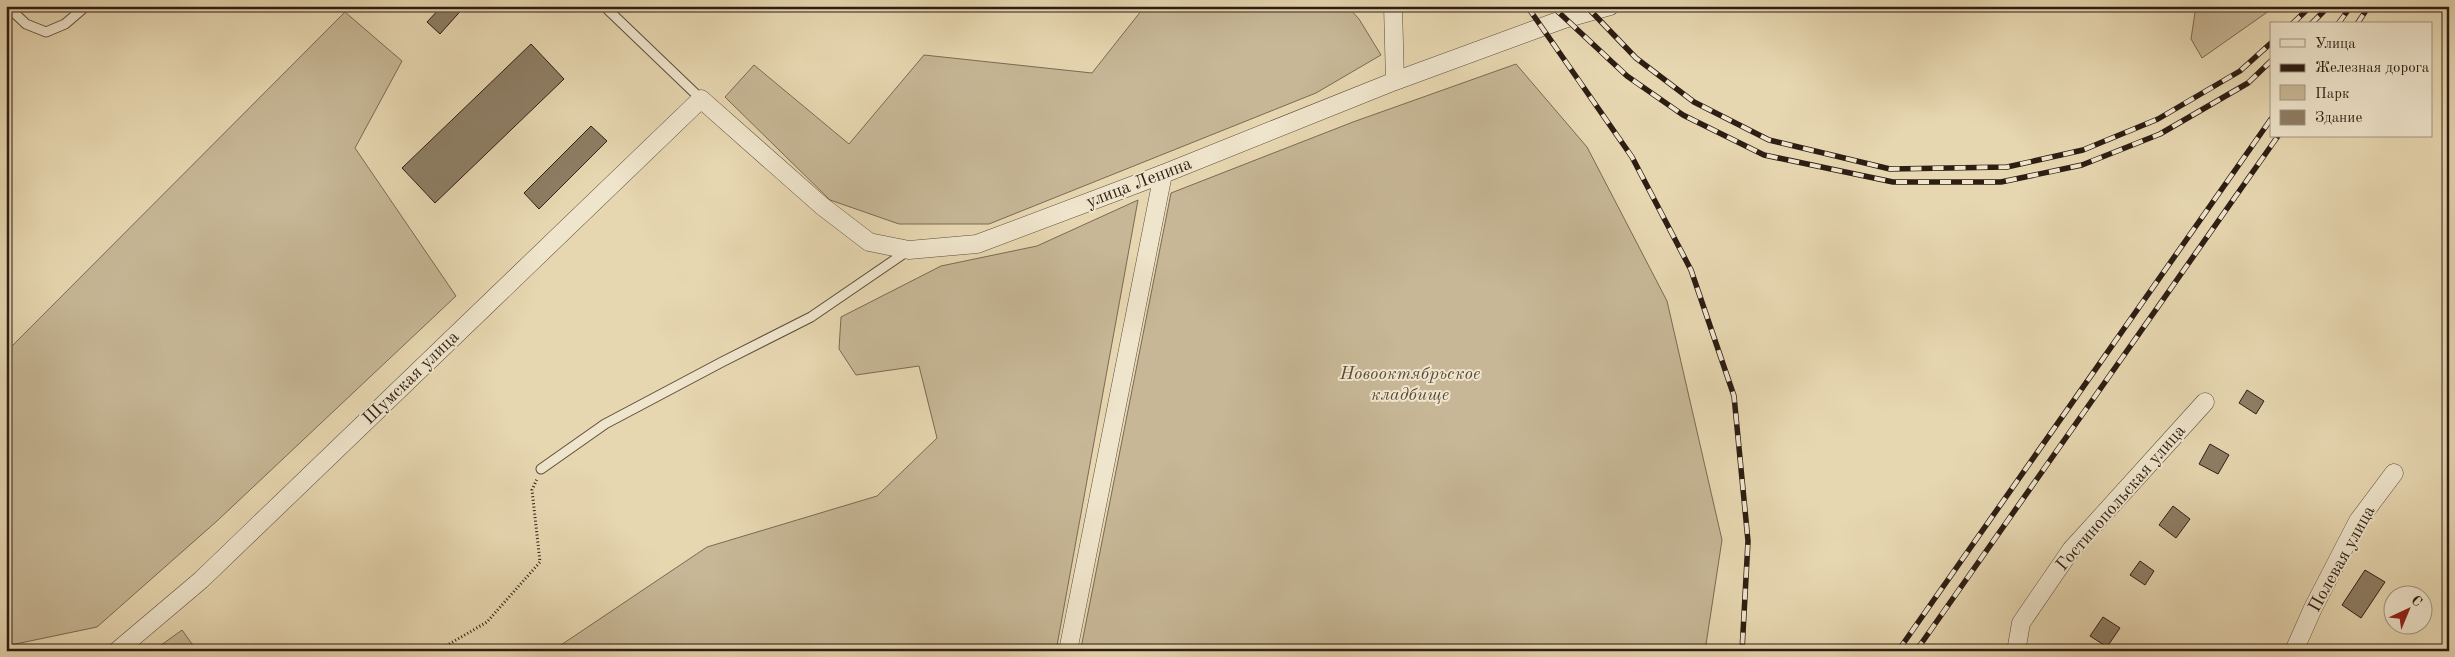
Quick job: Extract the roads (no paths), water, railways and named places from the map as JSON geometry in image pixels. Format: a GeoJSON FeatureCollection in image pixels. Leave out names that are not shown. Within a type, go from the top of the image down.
{"type":"FeatureCollection","features":[{"type":"Feature","properties":{"kind":"street"},"geometry":{"type":"LineString","coordinates":[[1393,6],[1395,81]]}},
{"type":"Feature","properties":{"kind":"street","name":"улица Ленина"},"geometry":{"type":"LineString","coordinates":[[701,99],[822,206],[869,242],[909,250],[977,244],[1163,174],[1395,81],[1564,19],[1610,6]]}},
{"type":"Feature","properties":{"kind":"street","name":"Шумская улица"},"geometry":{"type":"LineString","coordinates":[[117,651],[201,580],[701,99]]}},
{"type":"Feature","properties":{"kind":"street"},"geometry":{"type":"LineString","coordinates":[[1068,651],[1163,174]]}},
{"type":"Feature","properties":{"kind":"street","name":"Гостинопольская улица"},"geometry":{"type":"LineString","coordinates":[[2019,651],[2017,646],[2021,623],[2071,550],[2205,402]]}},
{"type":"Feature","properties":{"kind":"street","name":"Полевая улица"},"geometry":{"type":"LineString","coordinates":[[2296,650],[2312,608],[2358,521],[2394,473]]}},
{"type":"Feature","properties":{"kind":"lane"},"geometry":{"type":"LineString","coordinates":[[7,6],[26,24],[46,32],[65,24],[86,6]]}},
{"type":"Feature","properties":{"kind":"lane"},"geometry":{"type":"LineString","coordinates":[[604,6],[701,99]]}},
{"type":"Feature","properties":{"kind":"lane"},"geometry":{"type":"LineString","coordinates":[[540,469],[606,424],[722,362],[812,318],[909,250]]}},
{"type":"Feature","properties":{"kind":"railway"},"geometry":{"type":"LineString","coordinates":[[1527,6],[1632,157],[1691,270],[1734,396],[1748,541],[1742,651]]}},
{"type":"Feature","properties":{"kind":"railway"},"geometry":{"type":"LineString","coordinates":[[1552,6],[1627,76],[1683,115],[1764,155],[1893,182],[2001,182],[2082,165],[2160,134],[2248,83],[2270,62]]}},
{"type":"Feature","properties":{"kind":"railway"},"geometry":{"type":"LineString","coordinates":[[1586,6],[1636,58],[1694,102],[1769,140],[1890,169],[2007,167],[2083,150],[2158,119],[2240,71],[2270,44]]}},
{"type":"Feature","properties":{"kind":"railway"},"geometry":{"type":"LineString","coordinates":[[2294,22],[2311,6]]}},
{"type":"Feature","properties":{"kind":"railway"},"geometry":{"type":"LineString","coordinates":[[2313,22],[2329,6]]}},
{"type":"Feature","properties":{"kind":"railway"},"geometry":{"type":"LineString","coordinates":[[2339,22],[2351,6]]}},
{"type":"Feature","properties":{"kind":"railway"},"geometry":{"type":"LineString","coordinates":[[2358,22],[2369,6]]}},
{"type":"Feature","properties":{"kind":"railway"},"geometry":{"type":"LineString","coordinates":[[1898,651],[2270,120]]}},
{"type":"Feature","properties":{"kind":"railway"},"geometry":{"type":"LineString","coordinates":[[1916,651],[2277,138]]}},
{"type":"Feature","properties":{"kind":"park label","name":"Новооктябрьское кладбище"},"geometry":{"type":"Point","coordinates":[1410,384]}}]}
